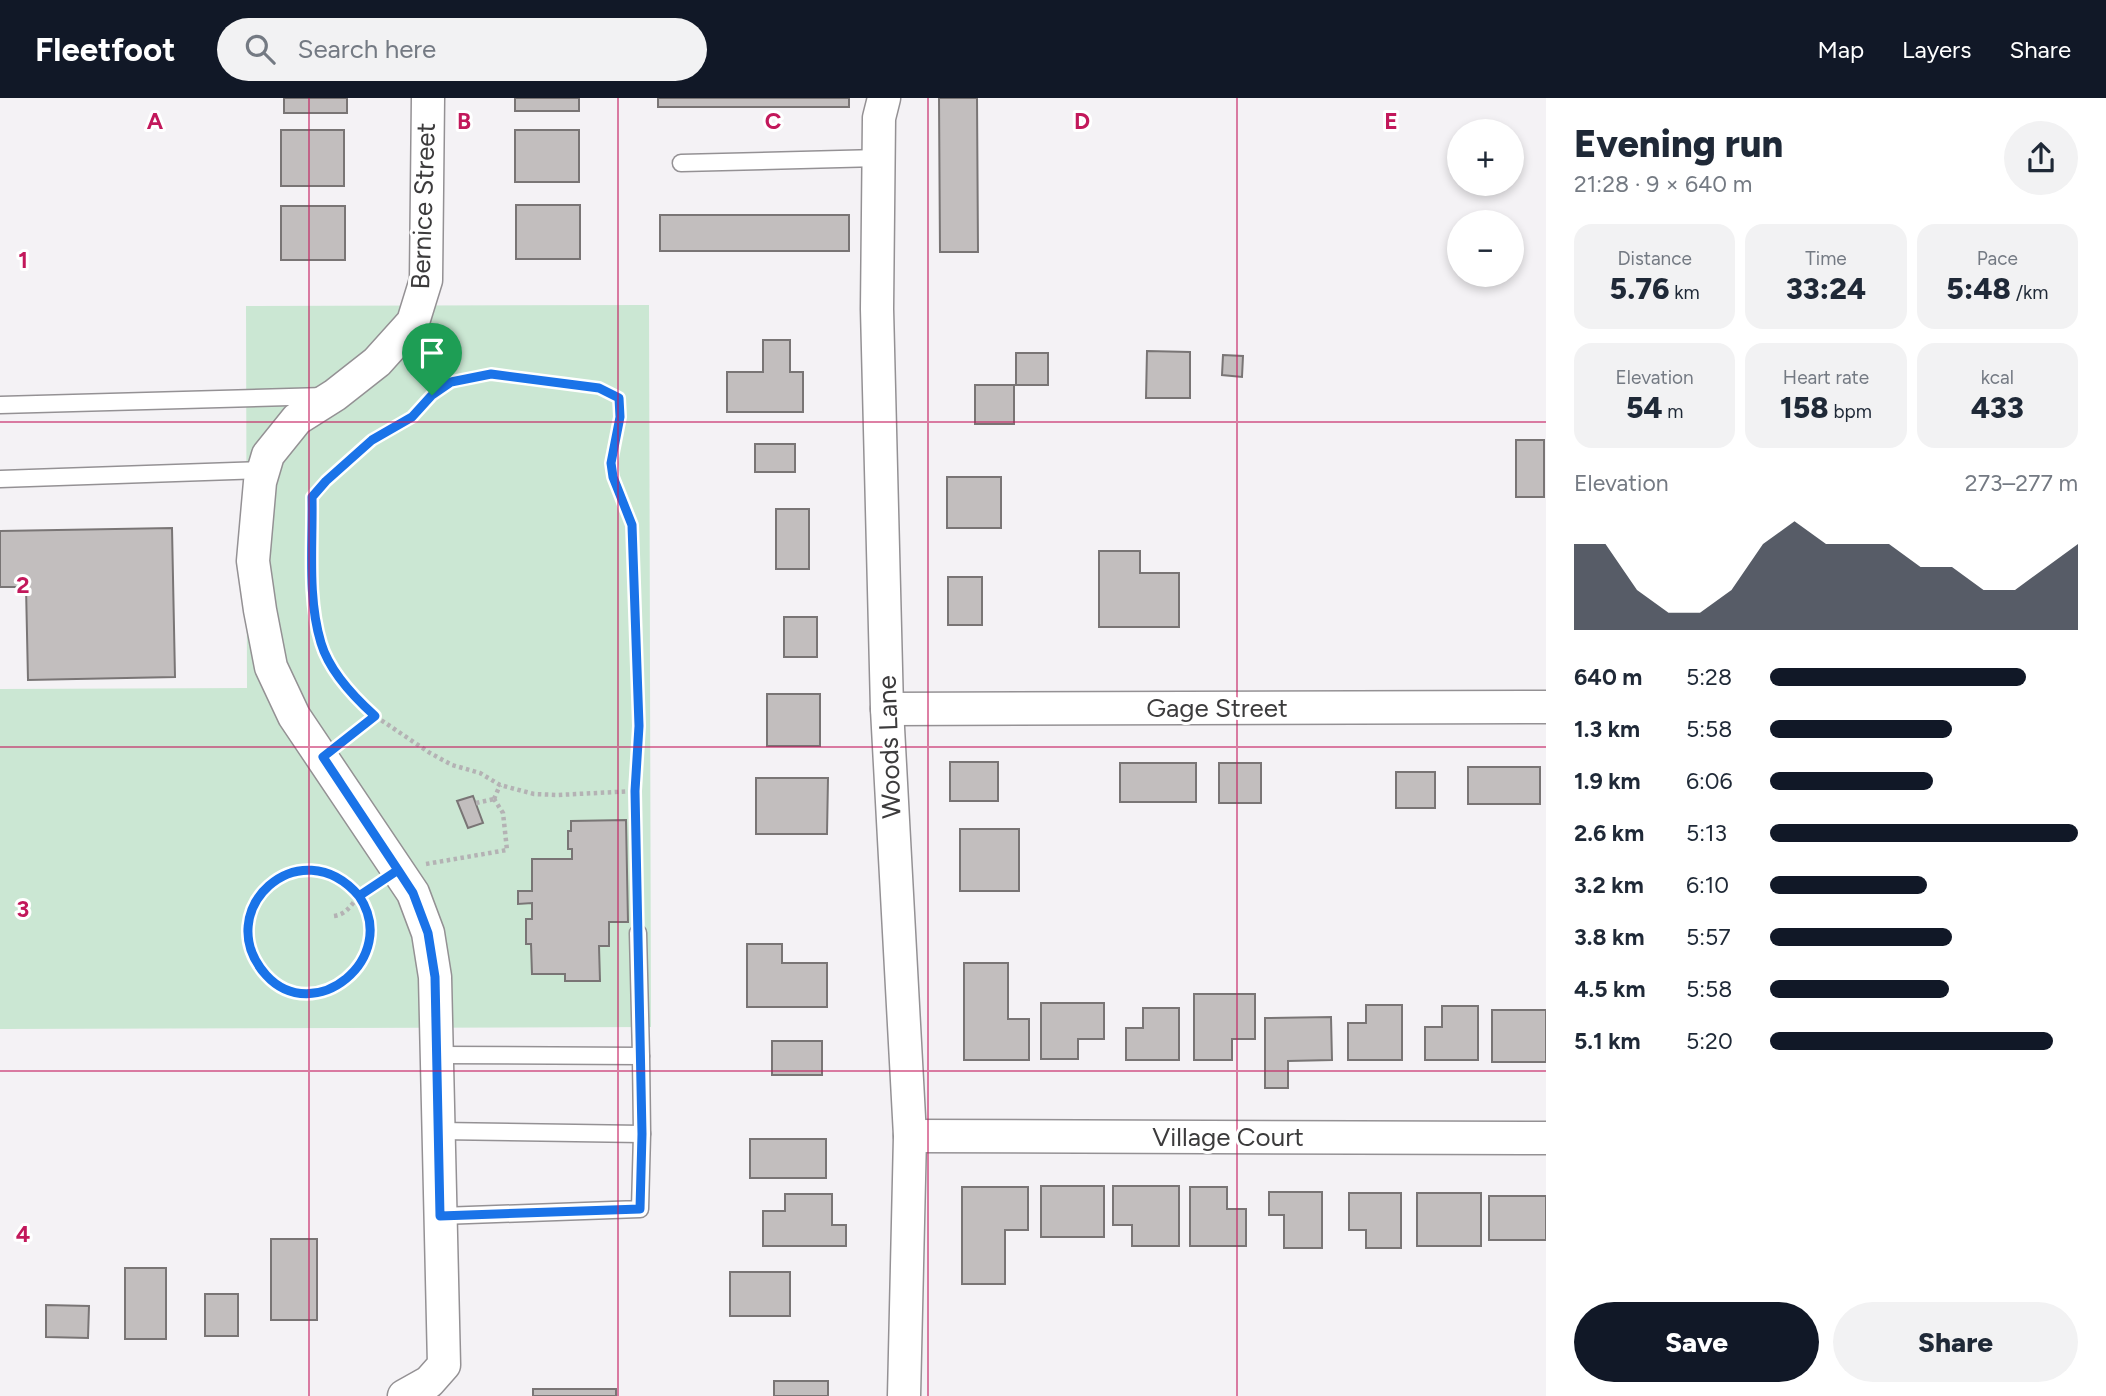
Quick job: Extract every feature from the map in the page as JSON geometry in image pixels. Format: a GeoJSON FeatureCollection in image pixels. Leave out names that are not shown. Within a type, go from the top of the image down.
{"type":"FeatureCollection","features":[{"type":"Feature","properties":{"kind":"street","name":"Bernice Street"},"geometry":{"type":"LineString","coordinates":[[404,1396],[429,1382],[444,1365],[435,977],[428,933],[413,893],[294,716],[271,667],[253,561],[260,482],[268,455],[297,419],[335,395],[377,362],[413,322],[426,280],[428,98]]}},
{"type":"Feature","properties":{"kind":"street","name":"Woods Lane"},"geometry":{"type":"LineString","coordinates":[[884,98],[879,118],[877,309],[887,709],[910,1136],[904,1396]]}},
{"type":"Feature","properties":{"kind":"street","name":"Gage Street"},"geometry":{"type":"LineString","coordinates":[[887,709],[1546,707]]}},
{"type":"Feature","properties":{"kind":"street","name":"Village Court"},"geometry":{"type":"LineString","coordinates":[[910,1136],[1546,1138]]}},
{"type":"Feature","properties":{"kind":"lane"},"geometry":{"type":"LineString","coordinates":[[681,163],[878,158]]}},
{"type":"Feature","properties":{"kind":"lane"},"geometry":{"type":"LineString","coordinates":[[0,405],[335,395]]}},
{"type":"Feature","properties":{"kind":"lane"},"geometry":{"type":"LineString","coordinates":[[0,479],[263,470]]}},
{"type":"Feature","properties":{"kind":"lane"},"geometry":{"type":"LineString","coordinates":[[440,1216],[640,1209],[642,1134],[638,933]]}},
{"type":"Feature","properties":{"kind":"lane"},"geometry":{"type":"LineString","coordinates":[[437,1055],[641,1056]]}},
{"type":"Feature","properties":{"kind":"lane"},"geometry":{"type":"LineString","coordinates":[[439,1131],[642,1134]]}},
{"type":"Feature","properties":{"kind":"path"},"geometry":{"type":"LineString","coordinates":[[635,791],[558,796],[534,794],[500,785],[480,773],[453,765],[375,716],[344,684],[322,645],[314,607],[312,497],[372,440],[412,417],[432,395],[451,382],[491,374],[599,388],[619,398],[620,417],[611,463],[613,477],[632,525],[639,726],[635,791],[638,933]]}},
{"type":"Feature","properties":{"kind":"path"},"geometry":{"type":"LineString","coordinates":[[323,757],[375,716]]}},
{"type":"Feature","properties":{"kind":"path"},"geometry":{"type":"LineString","coordinates":[[494,799],[500,785]]}},
{"type":"Feature","properties":{"kind":"path"},"geometry":{"type":"LineString","coordinates":[[334,916],[343,914],[353,906],[359,896],[398,870],[507,850],[503,813],[494,799]]}},
{"type":"Feature","properties":{"kind":"path"},"geometry":{"type":"LineString","coordinates":[[476,803],[494,799]]}},
{"type":"Feature","properties":{"kind":"path"},"geometry":{"type":"LineString","coordinates":[[316,870],[340,878],[359,896],[371,923],[370,943],[365,958],[354,973],[338,985],[321,992],[300,992],[283,988],[267,976],[252,954],[248,933],[251,912],[262,891],[275,880],[293,871],[316,870]]}},
{"type":"Feature","properties":{"kind":"green space"},"geometry":{"type":"Polygon","coordinates":[[[649,305],[651,1027],[0,1029],[0,689],[247,688],[246,306],[649,305]]]}},
{"type":"Feature","properties":{"kind":"building"},"geometry":{"type":"Polygon","coordinates":[[[284,98],[347,98],[347,113],[284,113],[284,98]]]}},
{"type":"Feature","properties":{"kind":"building"},"geometry":{"type":"Polygon","coordinates":[[[515,98],[579,98],[579,111],[515,111],[515,98]]]}},
{"type":"Feature","properties":{"kind":"building"},"geometry":{"type":"Polygon","coordinates":[[[658,98],[849,98],[849,107],[658,107],[658,98]]]}},
{"type":"Feature","properties":{"kind":"building"},"geometry":{"type":"Polygon","coordinates":[[[939,98],[977,98],[978,252],[940,252],[939,98]]]}},
{"type":"Feature","properties":{"kind":"building"},"geometry":{"type":"Polygon","coordinates":[[[281,130],[344,130],[344,186],[281,186],[281,130]]]}},
{"type":"Feature","properties":{"kind":"building"},"geometry":{"type":"Polygon","coordinates":[[[515,130],[579,130],[579,182],[515,182],[515,130]]]}},
{"type":"Feature","properties":{"kind":"building"},"geometry":{"type":"Polygon","coordinates":[[[516,205],[580,205],[580,259],[516,259],[516,205]]]}},
{"type":"Feature","properties":{"kind":"building"},"geometry":{"type":"Polygon","coordinates":[[[281,206],[345,206],[345,260],[281,260],[281,206]]]}},
{"type":"Feature","properties":{"kind":"building"},"geometry":{"type":"Polygon","coordinates":[[[660,215],[849,215],[849,251],[660,251],[660,215]]]}},
{"type":"Feature","properties":{"kind":"building"},"geometry":{"type":"Polygon","coordinates":[[[763,340],[790,340],[790,372],[803,372],[803,412],[727,412],[727,372],[763,372],[763,340]]]}},
{"type":"Feature","properties":{"kind":"building"},"geometry":{"type":"Polygon","coordinates":[[[1147,351],[1190,352],[1190,398],[1146,398],[1147,351]]]}},
{"type":"Feature","properties":{"kind":"building"},"geometry":{"type":"Polygon","coordinates":[[[1016,353],[1048,353],[1048,385],[1016,385],[1016,353]]]}},
{"type":"Feature","properties":{"kind":"building"},"geometry":{"type":"Polygon","coordinates":[[[1223,355],[1243,356],[1242,377],[1222,375],[1223,355]]]}},
{"type":"Feature","properties":{"kind":"building"},"geometry":{"type":"Polygon","coordinates":[[[975,385],[1014,385],[1014,424],[975,424],[975,385]]]}},
{"type":"Feature","properties":{"kind":"building"},"geometry":{"type":"Polygon","coordinates":[[[1516,440],[1544,440],[1544,497],[1516,497],[1516,440]]]}},
{"type":"Feature","properties":{"kind":"building"},"geometry":{"type":"Polygon","coordinates":[[[755,444],[795,444],[795,472],[755,472],[755,444]]]}},
{"type":"Feature","properties":{"kind":"building"},"geometry":{"type":"Polygon","coordinates":[[[947,477],[1001,477],[1001,528],[947,528],[947,477]]]}},
{"type":"Feature","properties":{"kind":"building"},"geometry":{"type":"Polygon","coordinates":[[[776,509],[809,509],[809,569],[776,569],[776,509]]]}},
{"type":"Feature","properties":{"kind":"building"},"geometry":{"type":"Polygon","coordinates":[[[172,528],[175,677],[28,680],[26,587],[0,587],[0,531],[172,528]]]}},
{"type":"Feature","properties":{"kind":"building"},"geometry":{"type":"Polygon","coordinates":[[[1099,551],[1140,551],[1140,573],[1179,573],[1179,627],[1099,627],[1099,551]]]}},
{"type":"Feature","properties":{"kind":"building"},"geometry":{"type":"Polygon","coordinates":[[[948,577],[982,577],[982,625],[948,625],[948,577]]]}},
{"type":"Feature","properties":{"kind":"building"},"geometry":{"type":"Polygon","coordinates":[[[784,617],[817,617],[817,657],[784,657],[784,617]]]}},
{"type":"Feature","properties":{"kind":"building"},"geometry":{"type":"Polygon","coordinates":[[[767,694],[820,694],[820,746],[767,746],[767,694]]]}},
{"type":"Feature","properties":{"kind":"building"},"geometry":{"type":"Polygon","coordinates":[[[950,762],[998,762],[998,801],[950,801],[950,762]]]}},
{"type":"Feature","properties":{"kind":"building"},"geometry":{"type":"Polygon","coordinates":[[[1120,763],[1196,763],[1196,802],[1120,802],[1120,763]]]}},
{"type":"Feature","properties":{"kind":"building"},"geometry":{"type":"Polygon","coordinates":[[[1219,763],[1261,763],[1261,803],[1219,803],[1219,763]]]}},
{"type":"Feature","properties":{"kind":"building"},"geometry":{"type":"Polygon","coordinates":[[[1468,767],[1540,767],[1540,804],[1468,804],[1468,767]]]}},
{"type":"Feature","properties":{"kind":"building"},"geometry":{"type":"Polygon","coordinates":[[[1396,772],[1435,772],[1435,808],[1396,808],[1396,772]]]}},
{"type":"Feature","properties":{"kind":"building"},"geometry":{"type":"Polygon","coordinates":[[[756,778],[828,778],[827,834],[756,834],[756,778]]]}},
{"type":"Feature","properties":{"kind":"building"},"geometry":{"type":"Polygon","coordinates":[[[473,796],[483,823],[468,828],[457,801],[473,796]]]}},
{"type":"Feature","properties":{"kind":"building"},"geometry":{"type":"Polygon","coordinates":[[[626,820],[628,922],[609,922],[609,946],[599,946],[600,981],[565,981],[565,974],[532,974],[531,944],[526,944],[526,919],[532,919],[532,903],[518,904],[518,891],[532,891],[532,859],[572,859],[572,849],[568,849],[571,821],[626,820]]]}},
{"type":"Feature","properties":{"kind":"building"},"geometry":{"type":"Polygon","coordinates":[[[960,829],[1019,829],[1019,891],[960,891],[960,829]]]}},
{"type":"Feature","properties":{"kind":"building"},"geometry":{"type":"Polygon","coordinates":[[[747,944],[782,944],[782,963],[827,963],[827,1007],[747,1007],[747,944]]]}},
{"type":"Feature","properties":{"kind":"building"},"geometry":{"type":"Polygon","coordinates":[[[964,963],[1008,963],[1008,1019],[1029,1019],[1029,1060],[964,1060],[964,963]]]}},
{"type":"Feature","properties":{"kind":"building"},"geometry":{"type":"Polygon","coordinates":[[[1194,994],[1255,994],[1255,1039],[1232,1039],[1232,1060],[1194,1060],[1194,994]]]}},
{"type":"Feature","properties":{"kind":"building"},"geometry":{"type":"Polygon","coordinates":[[[1041,1003],[1104,1003],[1104,1039],[1078,1039],[1078,1059],[1041,1059],[1041,1003]]]}},
{"type":"Feature","properties":{"kind":"building"},"geometry":{"type":"Polygon","coordinates":[[[1366,1005],[1402,1005],[1402,1060],[1348,1060],[1348,1023],[1366,1023],[1366,1005]]]}},
{"type":"Feature","properties":{"kind":"building"},"geometry":{"type":"Polygon","coordinates":[[[1442,1006],[1478,1006],[1478,1060],[1425,1060],[1425,1027],[1442,1027],[1442,1006]]]}},
{"type":"Feature","properties":{"kind":"building"},"geometry":{"type":"Polygon","coordinates":[[[1143,1008],[1179,1008],[1179,1060],[1126,1060],[1126,1028],[1143,1028],[1143,1008]]]}},
{"type":"Feature","properties":{"kind":"building"},"geometry":{"type":"Polygon","coordinates":[[[1492,1010],[1546,1010],[1546,1062],[1492,1062],[1492,1010]]]}},
{"type":"Feature","properties":{"kind":"building"},"geometry":{"type":"Polygon","coordinates":[[[1331,1017],[1332,1060],[1288,1061],[1288,1088],[1265,1088],[1265,1018],[1331,1017]]]}},
{"type":"Feature","properties":{"kind":"building"},"geometry":{"type":"Polygon","coordinates":[[[772,1041],[822,1041],[822,1075],[772,1075],[772,1041]]]}},
{"type":"Feature","properties":{"kind":"building"},"geometry":{"type":"Polygon","coordinates":[[[750,1139],[826,1139],[826,1178],[750,1178],[750,1139]]]}},
{"type":"Feature","properties":{"kind":"building"},"geometry":{"type":"Polygon","coordinates":[[[1041,1186],[1104,1186],[1104,1237],[1041,1237],[1041,1186]]]}},
{"type":"Feature","properties":{"kind":"building"},"geometry":{"type":"Polygon","coordinates":[[[1113,1186],[1179,1186],[1179,1246],[1132,1246],[1132,1225],[1113,1225],[1113,1186]]]}},
{"type":"Feature","properties":{"kind":"building"},"geometry":{"type":"Polygon","coordinates":[[[962,1187],[1028,1187],[1028,1230],[1005,1230],[1005,1284],[962,1284],[962,1187]]]}},
{"type":"Feature","properties":{"kind":"building"},"geometry":{"type":"Polygon","coordinates":[[[1190,1187],[1227,1187],[1227,1209],[1246,1209],[1246,1246],[1190,1246],[1190,1187]]]}},
{"type":"Feature","properties":{"kind":"building"},"geometry":{"type":"Polygon","coordinates":[[[1269,1192],[1322,1192],[1322,1248],[1284,1248],[1284,1215],[1269,1215],[1269,1192]]]}},
{"type":"Feature","properties":{"kind":"building"},"geometry":{"type":"Polygon","coordinates":[[[1349,1193],[1401,1193],[1401,1248],[1366,1248],[1366,1230],[1349,1230],[1349,1193]]]}},
{"type":"Feature","properties":{"kind":"building"},"geometry":{"type":"Polygon","coordinates":[[[1417,1193],[1481,1193],[1481,1246],[1417,1246],[1417,1193]]]}},
{"type":"Feature","properties":{"kind":"building"},"geometry":{"type":"Polygon","coordinates":[[[785,1194],[832,1194],[832,1225],[846,1225],[846,1246],[763,1246],[763,1211],[785,1211],[785,1194]]]}},
{"type":"Feature","properties":{"kind":"building"},"geometry":{"type":"Polygon","coordinates":[[[1489,1196],[1546,1196],[1546,1240],[1489,1240],[1489,1196]]]}},
{"type":"Feature","properties":{"kind":"building"},"geometry":{"type":"Polygon","coordinates":[[[271,1239],[317,1239],[317,1320],[271,1320],[271,1239]]]}},
{"type":"Feature","properties":{"kind":"building"},"geometry":{"type":"Polygon","coordinates":[[[125,1268],[166,1268],[166,1339],[125,1339],[125,1268]]]}},
{"type":"Feature","properties":{"kind":"building"},"geometry":{"type":"Polygon","coordinates":[[[730,1272],[790,1272],[790,1316],[730,1316],[730,1272]]]}},
{"type":"Feature","properties":{"kind":"building"},"geometry":{"type":"Polygon","coordinates":[[[205,1294],[238,1294],[238,1336],[205,1336],[205,1294]]]}},
{"type":"Feature","properties":{"kind":"building"},"geometry":{"type":"Polygon","coordinates":[[[46,1305],[89,1306],[88,1338],[46,1337],[46,1305]]]}},
{"type":"Feature","properties":{"kind":"building"},"geometry":{"type":"Polygon","coordinates":[[[774,1381],[828,1381],[828,1396],[774,1396],[774,1381]]]}},
{"type":"Feature","properties":{"kind":"building"},"geometry":{"type":"Polygon","coordinates":[[[533,1389],[616,1389],[616,1396],[533,1396],[533,1389]]]}},
{"type":"Feature","properties":{"kind":"route"},"geometry":{"type":"LineString","coordinates":[[432,395],[412,417],[372,440],[312,497],[314,607],[322,645],[344,684],[375,716],[323,757],[398,870],[359,896],[371,923],[370,943],[365,958],[354,973],[338,985],[321,992],[300,992],[283,988],[267,976],[252,954],[248,933],[251,912],[262,891],[275,880],[293,871],[316,870],[340,878],[359,896],[398,870],[413,893],[428,933],[435,977],[440,1216],[640,1209],[642,1134],[635,791],[639,726],[632,525],[613,477],[611,463],[620,417],[619,398],[599,388],[491,374],[451,382],[432,395]]}}]}
